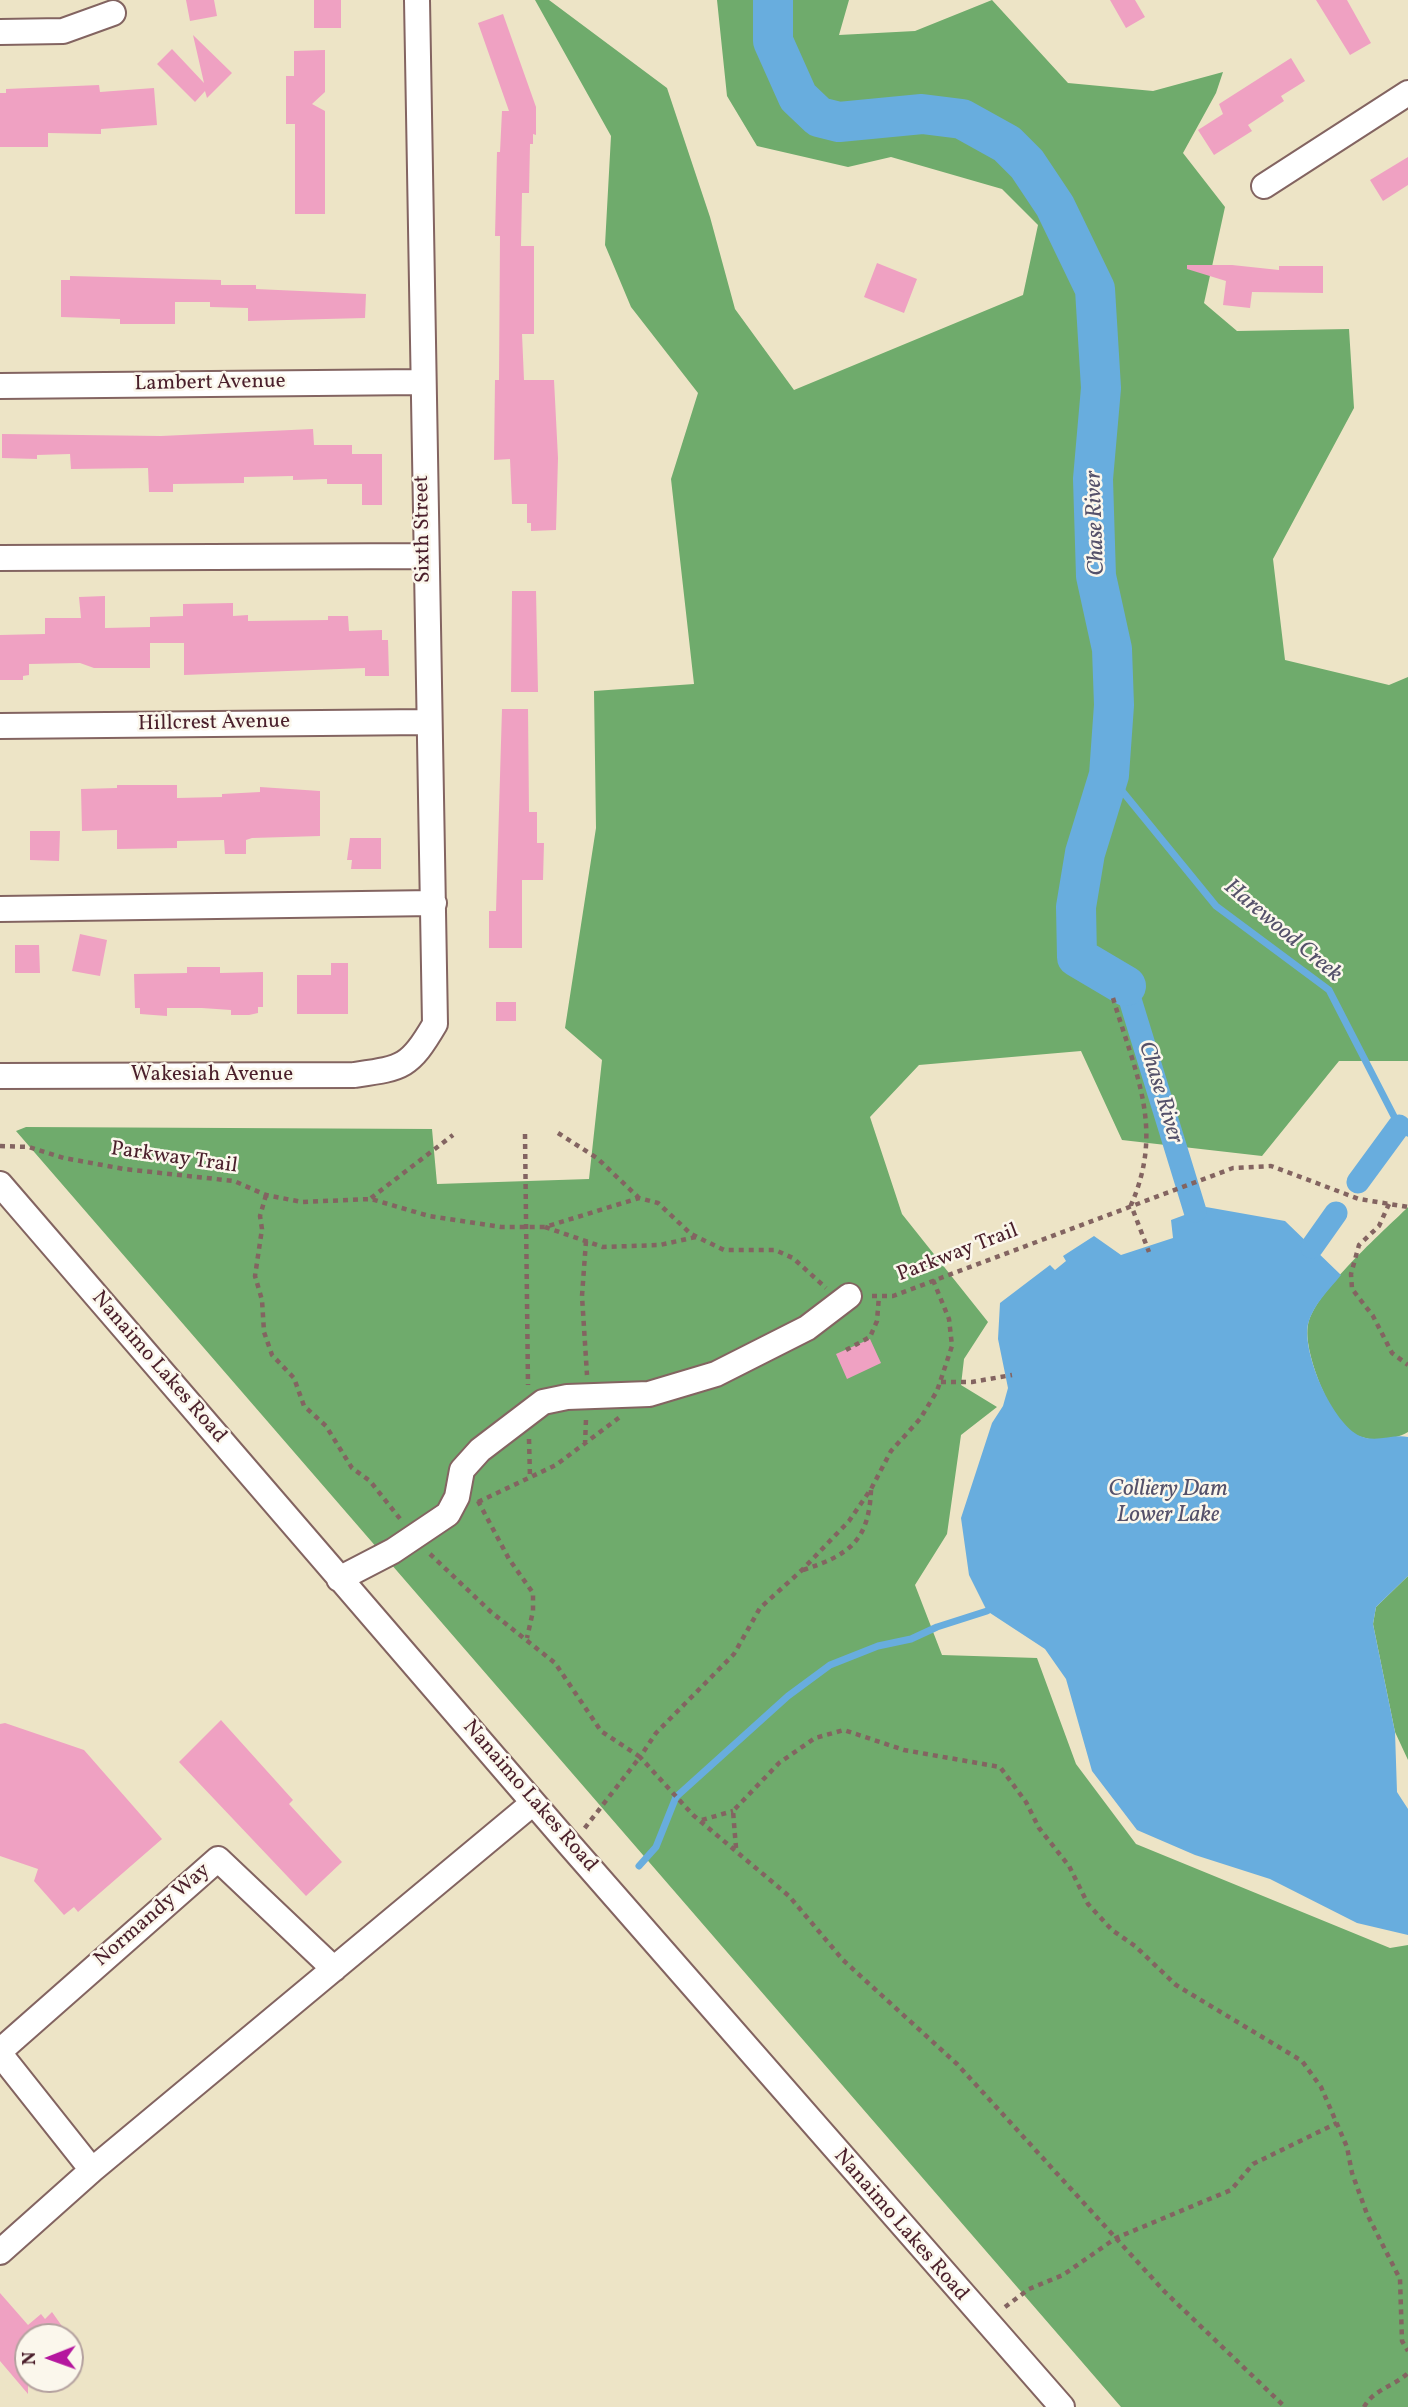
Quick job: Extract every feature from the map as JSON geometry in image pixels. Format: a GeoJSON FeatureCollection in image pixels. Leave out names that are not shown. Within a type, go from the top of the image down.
{"type":"FeatureCollection","features":[{"type":"Feature","properties":{"kind":"street","name":"Sixth Street"},"geometry":{"type":"LineString","coordinates":[[416,0],[427,722],[434,903],[435,1024],[418,1053]]}},
{"type":"Feature","properties":{"kind":"street"},"geometry":{"type":"LineString","coordinates":[[0,32],[62,31],[113,13]]}},
{"type":"Feature","properties":{"kind":"street"},"geometry":{"type":"LineString","coordinates":[[1264,186],[1408,93]]}},
{"type":"Feature","properties":{"kind":"street","name":"Lambert Avenue"},"geometry":{"type":"LineString","coordinates":[[0,386],[421,382]]}},
{"type":"Feature","properties":{"kind":"street"},"geometry":{"type":"LineString","coordinates":[[0,558],[424,556]]}},
{"type":"Feature","properties":{"kind":"street","name":"Hillcrest Avenue"},"geometry":{"type":"LineString","coordinates":[[0,726],[427,722]]}},
{"type":"Feature","properties":{"kind":"street"},"geometry":{"type":"LineString","coordinates":[[0,909],[434,903]]}},
{"type":"Feature","properties":{"kind":"street","name":"Wakesiah Avenue"},"geometry":{"type":"LineString","coordinates":[[0,1076],[354,1075],[397,1069],[418,1053]]}},
{"type":"Feature","properties":{"kind":"street","name":"Nanaimo Lakes Road"},"geometry":{"type":"LineString","coordinates":[[0,1184],[533,1803],[985,2323],[1062,2407]]}},
{"type":"Feature","properties":{"kind":"street"},"geometry":{"type":"LineString","coordinates":[[339,1579],[393,1551],[448,1514],[457,1497],[463,1470],[480,1450],[543,1402],[567,1397],[641,1395],[716,1374],[807,1328],[849,1296]]}},
{"type":"Feature","properties":{"kind":"street"},"geometry":{"type":"LineString","coordinates":[[0,2252],[92,2169],[533,1803]]}},
{"type":"Feature","properties":{"kind":"street","name":"Normandy Way"},"geometry":{"type":"LineString","coordinates":[[92,2169],[0,2053],[218,1859],[334,1969]]}},
{"type":"Feature","properties":{"kind":"path"},"geometry":{"type":"LineString","coordinates":[[1113,998],[1147,1113],[1148,1145],[1143,1179],[1131,1205],[1149,1252]]}},
{"type":"Feature","properties":{"kind":"path"},"geometry":{"type":"LineString","coordinates":[[558,1133],[597,1158],[639,1198]]}},
{"type":"Feature","properties":{"kind":"path"},"geometry":{"type":"LineString","coordinates":[[525,1134],[528,1395]]}},
{"type":"Feature","properties":{"kind":"path"},"geometry":{"type":"LineString","coordinates":[[370,1199],[453,1135]]}},
{"type":"Feature","properties":{"kind":"path","name":"Parkway Trail"},"geometry":{"type":"LineString","coordinates":[[0,1146],[29,1147],[64,1158],[124,1169],[234,1181],[266,1195],[302,1202],[370,1199],[429,1216],[500,1227],[545,1227],[590,1210],[639,1198],[658,1203],[697,1237],[724,1250],[775,1250],[793,1258],[827,1289],[849,1296],[893,1296],[1233,1168],[1271,1166],[1359,1199],[1408,1207]]}},
{"type":"Feature","properties":{"kind":"path"},"geometry":{"type":"LineString","coordinates":[[1390,1204],[1380,1226],[1359,1245],[1351,1274],[1352,1289],[1373,1317],[1392,1353],[1408,1365]]}},
{"type":"Feature","properties":{"kind":"path"},"geometry":{"type":"LineString","coordinates":[[545,1227],[603,1247],[660,1245],[697,1237]]}},
{"type":"Feature","properties":{"kind":"path"},"geometry":{"type":"LineString","coordinates":[[584,1446],[587,1362],[582,1296],[586,1241]]}},
{"type":"Feature","properties":{"kind":"path"},"geometry":{"type":"LineString","coordinates":[[933,1280],[949,1319],[952,1346],[941,1382],[920,1419],[891,1451],[872,1489],[849,1521],[802,1570],[760,1608],[734,1654],[656,1733],[640,1757],[693,1815],[789,1896],[843,1960],[957,2064],[1165,2292],[1285,2407]]}},
{"type":"Feature","properties":{"kind":"path"},"geometry":{"type":"LineString","coordinates":[[846,1349],[870,1337],[877,1321],[879,1296]]}},
{"type":"Feature","properties":{"kind":"path"},"geometry":{"type":"LineString","coordinates":[[941,1382],[972,1382],[1012,1375]]}},
{"type":"Feature","properties":{"kind":"path"},"geometry":{"type":"LineString","coordinates":[[448,1514],[530,1478],[584,1446],[614,1425],[641,1395]]}},
{"type":"Feature","properties":{"kind":"path"},"geometry":{"type":"LineString","coordinates":[[529,1436],[530,1478]]}},
{"type":"Feature","properties":{"kind":"path"},"geometry":{"type":"LineString","coordinates":[[463,1470],[509,1559],[533,1593],[533,1611],[527,1639]]}},
{"type":"Feature","properties":{"kind":"path"},"geometry":{"type":"LineString","coordinates":[[802,1570],[838,1559],[859,1540],[870,1512],[872,1489]]}},
{"type":"Feature","properties":{"kind":"path"},"geometry":{"type":"LineString","coordinates":[[702,1820],[733,1811],[779,1763],[815,1738],[844,1730],[904,1750],[1000,1767],[1026,1802],[1039,1828],[1069,1866],[1088,1904],[1112,1930],[1135,1946],[1176,1985],[1302,2060],[1321,2087],[1337,2123],[1367,2214],[1401,2279],[1402,2341],[1408,2351]]}},
{"type":"Feature","properties":{"kind":"path"},"geometry":{"type":"LineString","coordinates":[[733,1811],[736,1849]]}},
{"type":"Feature","properties":{"kind":"path"},"geometry":{"type":"LineString","coordinates":[[985,2323],[1029,2289],[1063,2275],[1116,2238],[1231,2190],[1253,2164],[1337,2123]]}},
{"type":"Feature","properties":{"kind":"path"},"geometry":{"type":"LineString","coordinates":[[1364,2407],[1371,2395],[1398,2383],[1408,2373]]}},
{"type":"Feature","properties":{"kind":"green space"},"geometry":{"type":"Polygon","coordinates":[[[535,0],[549,0],[667,88],[710,217],[735,309],[794,390],[1023,295],[1038,225],[1002,189],[891,157],[848,167],[757,146],[727,96],[717,0],[849,0],[839,35],[915,31],[992,0],[1068,83],[1153,91],[1223,72],[1216,93],[1183,153],[1225,207],[1204,303],[1237,331],[1349,329],[1354,408],[1273,559],[1285,660],[1389,685],[1408,677],[1408,1061],[1339,1061],[1262,1156],[1122,1140],[1081,1051],[919,1065],[870,1117],[902,1214],[988,1322],[964,1359],[961,1385],[997,1407],[961,1435],[947,1534],[915,1585],[942,1655],[1037,1658],[1076,1764],[1136,1844],[1390,1948],[1408,1945],[1408,2407],[1121,2407],[16,1131],[26,1127],[432,1129],[437,1184],[589,1179],[602,1060],[565,1028],[596,828],[594,691],[694,684],[671,479],[698,393],[631,307],[605,245],[611,136],[535,0]]]}},
{"type":"Feature","properties":{"kind":"green space"},"geometry":{"type":"Polygon","coordinates":[[[1408,1207],[1408,1432],[1393,1438],[1368,1439],[1347,1429],[1332,1409],[1313,1364],[1307,1336],[1308,1325],[1313,1311],[1336,1280],[1408,1207]]]}},
{"type":"Feature","properties":{"kind":"green space"},"geometry":{"type":"Polygon","coordinates":[[[1408,1576],[1408,1760],[1395,1732],[1373,1624],[1376,1607],[1408,1576]]]}},
{"type":"Feature","properties":{"kind":"water","name":"Colliery Dam Lower Lake"},"geometry":{"type":"Polygon","coordinates":[[[1206,1207],[1285,1221],[1341,1275],[1317,1304],[1308,1324],[1310,1352],[1322,1387],[1340,1418],[1360,1436],[1372,1439],[1408,1437],[1408,1576],[1376,1607],[1373,1624],[1395,1732],[1397,1792],[1408,1809],[1408,1935],[1357,1923],[1270,1879],[1195,1855],[1137,1830],[1092,1771],[1066,1679],[1045,1649],[987,1611],[969,1575],[961,1518],[992,1423],[1003,1406],[1008,1388],[998,1339],[1000,1303],[1050,1265],[1055,1270],[1066,1261],[1063,1256],[1094,1236],[1121,1255],[1173,1238],[1171,1220],[1206,1207]]]}},
{"type":"Feature","properties":{"kind":"building"},"geometry":{"type":"Polygon","coordinates":[[[186,0],[214,0],[217,16],[190,21],[186,0]]]}},
{"type":"Feature","properties":{"kind":"building"},"geometry":{"type":"Polygon","coordinates":[[[314,0],[341,0],[341,28],[314,28],[314,0]]]}},
{"type":"Feature","properties":{"kind":"building"},"geometry":{"type":"Polygon","coordinates":[[[1110,0],[1135,0],[1145,17],[1126,28],[1110,0]]]}},
{"type":"Feature","properties":{"kind":"building"},"geometry":{"type":"Polygon","coordinates":[[[1316,0],[1347,0],[1371,43],[1350,55],[1316,0]]]}},
{"type":"Feature","properties":{"kind":"building"},"geometry":{"type":"Polygon","coordinates":[[[503,14],[536,107],[536,135],[533,134],[533,144],[530,144],[529,193],[522,193],[521,246],[534,246],[534,334],[522,334],[524,380],[554,380],[558,458],[556,530],[531,531],[531,523],[527,523],[527,504],[512,504],[510,459],[494,460],[495,380],[499,380],[500,236],[495,236],[497,152],[500,152],[502,111],[509,111],[478,23],[503,14]]]}},
{"type":"Feature","properties":{"kind":"building"},"geometry":{"type":"Polygon","coordinates":[[[193,35],[232,73],[207,98],[205,91],[195,102],[157,64],[172,49],[204,83],[193,35]]]}},
{"type":"Feature","properties":{"kind":"building"},"geometry":{"type":"Polygon","coordinates":[[[325,50],[325,92],[312,104],[325,111],[325,214],[295,214],[295,124],[286,124],[286,76],[294,76],[294,51],[325,50]]]}},
{"type":"Feature","properties":{"kind":"building"},"geometry":{"type":"Polygon","coordinates":[[[1291,58],[1305,81],[1281,96],[1284,101],[1248,125],[1252,131],[1214,155],[1198,130],[1223,114],[1219,104],[1291,58]]]}},
{"type":"Feature","properties":{"kind":"building"},"geometry":{"type":"Polygon","coordinates":[[[99,85],[100,92],[154,88],[157,125],[101,129],[101,134],[48,133],[48,147],[0,147],[0,93],[6,93],[6,89],[99,85]]]}},
{"type":"Feature","properties":{"kind":"building"},"geometry":{"type":"Polygon","coordinates":[[[1408,157],[1408,185],[1383,201],[1370,180],[1408,157]]]}},
{"type":"Feature","properties":{"kind":"building"},"geometry":{"type":"Polygon","coordinates":[[[877,263],[917,279],[904,313],[864,297],[877,263]]]}},
{"type":"Feature","properties":{"kind":"building"},"geometry":{"type":"Polygon","coordinates":[[[1187,265],[1232,265],[1279,270],[1279,266],[1323,266],[1323,293],[1252,292],[1250,308],[1223,305],[1226,281],[1187,269],[1187,265]]]}},
{"type":"Feature","properties":{"kind":"building"},"geometry":{"type":"Polygon","coordinates":[[[70,276],[221,280],[221,285],[256,285],[256,289],[366,294],[365,318],[248,321],[248,308],[210,307],[210,302],[175,302],[175,324],[120,324],[120,319],[61,317],[61,280],[70,280],[70,276]]]}},
{"type":"Feature","properties":{"kind":"building"},"geometry":{"type":"Polygon","coordinates":[[[313,429],[314,445],[352,445],[352,454],[382,454],[382,505],[362,505],[362,484],[327,484],[327,479],[293,480],[293,476],[244,477],[244,483],[173,484],[173,492],[149,492],[148,468],[71,469],[70,454],[37,455],[37,459],[2,458],[2,434],[161,436],[313,429]]]}},
{"type":"Feature","properties":{"kind":"building"},"geometry":{"type":"Polygon","coordinates":[[[512,591],[536,591],[538,692],[511,692],[512,591]]]}},
{"type":"Feature","properties":{"kind":"building"},"geometry":{"type":"Polygon","coordinates":[[[105,596],[105,628],[150,627],[150,617],[183,616],[183,604],[233,603],[233,616],[248,615],[248,621],[328,620],[328,616],[348,616],[349,631],[382,630],[382,640],[388,640],[389,676],[365,676],[365,668],[184,675],[184,643],[150,643],[150,668],[94,668],[80,663],[29,664],[29,675],[23,676],[23,680],[0,680],[0,635],[45,634],[45,618],[81,618],[79,597],[105,596]]]}},
{"type":"Feature","properties":{"kind":"building"},"geometry":{"type":"Polygon","coordinates":[[[502,709],[528,709],[529,812],[537,812],[537,843],[544,843],[543,880],[522,880],[522,948],[489,948],[489,911],[496,911],[502,709]]]}},
{"type":"Feature","properties":{"kind":"building"},"geometry":{"type":"Polygon","coordinates":[[[117,785],[177,785],[177,798],[222,797],[222,794],[260,792],[260,787],[320,791],[320,836],[252,838],[246,840],[246,854],[225,854],[224,840],[177,841],[177,848],[117,849],[117,830],[82,831],[81,789],[117,788],[117,785]]]}},
{"type":"Feature","properties":{"kind":"building"},"geometry":{"type":"Polygon","coordinates":[[[30,831],[60,831],[59,861],[30,860],[30,831]]]}},
{"type":"Feature","properties":{"kind":"building"},"geometry":{"type":"Polygon","coordinates":[[[350,838],[381,838],[381,869],[351,869],[352,860],[347,860],[350,838]]]}},
{"type":"Feature","properties":{"kind":"building"},"geometry":{"type":"Polygon","coordinates":[[[80,934],[107,940],[100,976],[72,971],[80,934]]]}},
{"type":"Feature","properties":{"kind":"building"},"geometry":{"type":"Polygon","coordinates":[[[15,945],[39,945],[40,973],[15,973],[15,945]]]}},
{"type":"Feature","properties":{"kind":"building"},"geometry":{"type":"Polygon","coordinates":[[[331,963],[348,963],[348,1014],[297,1014],[297,975],[331,975],[331,963]]]}},
{"type":"Feature","properties":{"kind":"building"},"geometry":{"type":"Polygon","coordinates":[[[187,967],[220,967],[220,973],[263,972],[263,1007],[258,1007],[258,1013],[249,1015],[231,1015],[231,1010],[202,1008],[167,1008],[167,1016],[140,1014],[140,1008],[135,1008],[134,974],[187,973],[187,967]]]}},
{"type":"Feature","properties":{"kind":"building"},"geometry":{"type":"Polygon","coordinates":[[[496,1002],[516,1002],[516,1021],[496,1021],[496,1002]]]}},
{"type":"Feature","properties":{"kind":"building"},"geometry":{"type":"Polygon","coordinates":[[[870,1339],[881,1363],[847,1379],[836,1354],[870,1339]]]}},
{"type":"Feature","properties":{"kind":"building"},"geometry":{"type":"Polygon","coordinates":[[[221,1720],[293,1800],[289,1804],[342,1862],[306,1896],[179,1762],[221,1720]]]}},
{"type":"Feature","properties":{"kind":"building"},"geometry":{"type":"Polygon","coordinates":[[[5,1723],[84,1750],[162,1839],[78,1912],[74,1907],[64,1915],[34,1881],[38,1869],[0,1856],[0,1724],[5,1723]]]}},
{"type":"Feature","properties":{"kind":"building"},"geometry":{"type":"Polygon","coordinates":[[[0,2293],[26,2323],[14,2323],[14,2378],[0,2361],[0,2293]]]}},
{"type":"Feature","properties":{"kind":"building"},"geometry":{"type":"Polygon","coordinates":[[[52,2312],[60,2323],[30,2323],[41,2314],[45,2319],[52,2312]]]}},
{"type":"Feature","properties":{"kind":"waterway","name":"Chase River"},"geometry":{"type":"LineString","coordinates":[[773,0],[773,41],[798,97],[819,117],[839,122],[922,114],[962,119],[1007,144],[1027,164],[1055,206],[1095,289],[1101,388],[1093,479],[1096,576],[1112,649],[1114,705],[1109,775],[1085,853],[1076,907],[1077,957],[1126,986]]}},
{"type":"Feature","properties":{"kind":"waterway","name":"Harewood Creek"},"geometry":{"type":"LineString","coordinates":[[1109,775],[1216,906],[1329,990],[1399,1126],[1408,1133]]}},
{"type":"Feature","properties":{"kind":"waterway","name":"Chase River"},"geometry":{"type":"LineString","coordinates":[[1126,986],[1195,1211]]}},
{"type":"Feature","properties":{"kind":"waterway"},"geometry":{"type":"LineString","coordinates":[[1358,1182],[1399,1126]]}},
{"type":"Feature","properties":{"kind":"waterway"},"geometry":{"type":"LineString","coordinates":[[1312,1247],[1336,1213]]}},
{"type":"Feature","properties":{"kind":"waterway"},"geometry":{"type":"LineString","coordinates":[[639,1866],[656,1847],[676,1797],[788,1696],[830,1665],[878,1646],[911,1639],[937,1627],[987,1611]]}}]}
